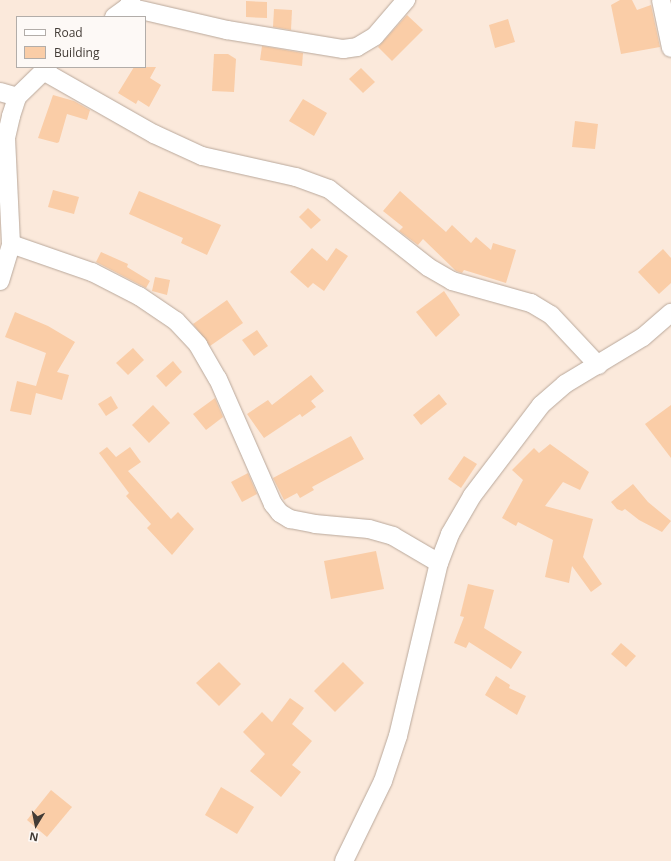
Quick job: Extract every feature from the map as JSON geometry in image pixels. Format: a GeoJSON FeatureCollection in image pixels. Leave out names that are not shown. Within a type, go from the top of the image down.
{"type":"FeatureCollection","features":[{"type":"Feature","properties":{"kind":"street"},"geometry":{"type":"LineString","coordinates":[[124,8],[227,30],[343,49],[357,47],[375,36],[406,0]]}},
{"type":"Feature","properties":{"kind":"street"},"geometry":{"type":"LineString","coordinates":[[661,0],[671,48]]}},
{"type":"Feature","properties":{"kind":"street"},"geometry":{"type":"LineString","coordinates":[[0,281],[11,244],[6,138],[8,94],[46,69],[154,134],[202,156],[296,177],[328,189],[428,266],[452,281],[530,302],[551,315],[598,365]]}},
{"type":"Feature","properties":{"kind":"street"},"geometry":{"type":"LineString","coordinates":[[11,244],[92,272],[139,296],[176,321],[198,345],[218,379],[273,504],[280,513],[290,519],[315,524],[369,529],[393,536],[439,564]]}},
{"type":"Feature","properties":{"kind":"street"},"geometry":{"type":"LineString","coordinates":[[344,861],[383,781],[398,736],[439,564],[450,534],[472,496],[541,405],[565,384],[643,337],[671,313]]}},
{"type":"Feature","properties":{"kind":"building"},"geometry":{"type":"Polygon","coordinates":[[[620,0],[632,0],[637,10],[651,5],[660,47],[621,54],[611,5],[620,0]]]}},
{"type":"Feature","properties":{"kind":"building"},"geometry":{"type":"Polygon","coordinates":[[[246,1],[267,2],[267,18],[246,17],[246,1]]]}},
{"type":"Feature","properties":{"kind":"building"},"geometry":{"type":"Polygon","coordinates":[[[274,9],[292,10],[291,30],[273,27],[274,9]]]}},
{"type":"Feature","properties":{"kind":"building"},"geometry":{"type":"Polygon","coordinates":[[[407,15],[423,30],[392,61],[378,47],[407,15]]]}},
{"type":"Feature","properties":{"kind":"building"},"geometry":{"type":"Polygon","coordinates":[[[508,19],[515,42],[495,48],[489,25],[508,19]]]}},
{"type":"Feature","properties":{"kind":"building"},"geometry":{"type":"Polygon","coordinates":[[[262,46],[303,53],[302,66],[260,60],[262,46]]]}},
{"type":"Feature","properties":{"kind":"building"},"geometry":{"type":"Polygon","coordinates":[[[214,54],[228,54],[236,59],[234,92],[212,91],[214,54]]]}},
{"type":"Feature","properties":{"kind":"building"},"geometry":{"type":"Polygon","coordinates":[[[156,67],[150,78],[161,85],[149,107],[138,100],[136,104],[118,93],[133,68],[156,67]]]}},
{"type":"Feature","properties":{"kind":"building"},"geometry":{"type":"Polygon","coordinates":[[[361,68],[375,82],[363,93],[349,79],[361,68]]]}},
{"type":"Feature","properties":{"kind":"building"},"geometry":{"type":"Polygon","coordinates":[[[53,95],[74,101],[90,110],[87,120],[67,114],[59,142],[57,143],[38,138],[53,95]]]}},
{"type":"Feature","properties":{"kind":"building"},"geometry":{"type":"Polygon","coordinates":[[[303,99],[327,113],[314,136],[289,121],[303,99]]]}},
{"type":"Feature","properties":{"kind":"building"},"geometry":{"type":"Polygon","coordinates":[[[575,121],[598,124],[595,149],[572,147],[575,121]]]}},
{"type":"Feature","properties":{"kind":"building"},"geometry":{"type":"Polygon","coordinates":[[[53,190],[79,197],[74,214],[48,207],[53,190]]]}},
{"type":"Feature","properties":{"kind":"building"},"geometry":{"type":"Polygon","coordinates":[[[139,191],[221,225],[207,255],[181,243],[183,238],[129,214],[139,191]]]}},
{"type":"Feature","properties":{"kind":"building"},"geometry":{"type":"Polygon","coordinates":[[[400,191],[446,232],[452,225],[471,243],[476,237],[491,250],[493,243],[516,250],[506,283],[464,270],[462,273],[456,271],[423,239],[418,245],[399,231],[403,227],[383,211],[400,191]]]}},
{"type":"Feature","properties":{"kind":"building"},"geometry":{"type":"Polygon","coordinates":[[[308,208],[321,220],[311,229],[299,217],[308,208]]]}},
{"type":"Feature","properties":{"kind":"building"},"geometry":{"type":"Polygon","coordinates":[[[312,248],[327,261],[336,248],[348,256],[324,291],[313,283],[308,288],[290,272],[312,248]]]}},
{"type":"Feature","properties":{"kind":"building"},"geometry":{"type":"Polygon","coordinates":[[[663,249],[671,258],[671,283],[659,294],[638,272],[663,249]]]}},
{"type":"Feature","properties":{"kind":"building"},"geometry":{"type":"Polygon","coordinates":[[[101,252],[128,264],[127,267],[150,281],[146,288],[96,262],[101,252]]]}},
{"type":"Feature","properties":{"kind":"building"},"geometry":{"type":"Polygon","coordinates":[[[155,277],[170,280],[167,295],[152,291],[155,277]]]}},
{"type":"Feature","properties":{"kind":"building"},"geometry":{"type":"Polygon","coordinates":[[[444,291],[460,315],[436,337],[416,312],[444,291]]]}},
{"type":"Feature","properties":{"kind":"building"},"geometry":{"type":"Polygon","coordinates":[[[227,300],[243,323],[210,346],[193,324],[227,300]]]}},
{"type":"Feature","properties":{"kind":"building"},"geometry":{"type":"Polygon","coordinates":[[[15,312],[48,326],[75,342],[57,372],[69,375],[62,400],[36,393],[31,415],[10,411],[17,381],[36,386],[46,353],[5,337],[15,312]]]}},
{"type":"Feature","properties":{"kind":"building"},"geometry":{"type":"Polygon","coordinates":[[[257,330],[268,346],[254,356],[242,340],[257,330]]]}},
{"type":"Feature","properties":{"kind":"building"},"geometry":{"type":"Polygon","coordinates":[[[133,348],[144,360],[128,375],[116,363],[133,348]]]}},
{"type":"Feature","properties":{"kind":"building"},"geometry":{"type":"Polygon","coordinates":[[[173,361],[182,372],[166,387],[156,376],[173,361]]]}},
{"type":"Feature","properties":{"kind":"building"},"geometry":{"type":"Polygon","coordinates":[[[311,375],[324,391],[311,401],[316,407],[302,417],[300,414],[264,438],[247,414],[268,400],[272,405],[311,375]]]}},
{"type":"Feature","properties":{"kind":"building"},"geometry":{"type":"Polygon","coordinates":[[[439,394],[447,404],[421,425],[413,415],[439,394]]]}},
{"type":"Feature","properties":{"kind":"building"},"geometry":{"type":"Polygon","coordinates":[[[111,396],[118,408],[106,416],[98,404],[111,396]]]}},
{"type":"Feature","properties":{"kind":"building"},"geometry":{"type":"Polygon","coordinates":[[[215,398],[223,417],[206,430],[193,414],[215,398]]]}},
{"type":"Feature","properties":{"kind":"building"},"geometry":{"type":"Polygon","coordinates":[[[153,405],[170,423],[149,443],[132,425],[153,405]]]}},
{"type":"Feature","properties":{"kind":"building"},"geometry":{"type":"Polygon","coordinates":[[[671,405],[671,458],[645,424],[671,405]]]}},
{"type":"Feature","properties":{"kind":"building"},"geometry":{"type":"Polygon","coordinates":[[[351,436],[364,459],[312,487],[314,490],[300,498],[297,493],[284,500],[273,478],[351,436]]]}},
{"type":"Feature","properties":{"kind":"building"},"geometry":{"type":"Polygon","coordinates":[[[550,444],[589,472],[580,490],[563,482],[545,506],[593,519],[583,557],[602,584],[591,592],[572,566],[569,583],[545,577],[553,540],[518,522],[516,526],[502,518],[523,480],[512,470],[534,448],[539,453],[550,444]]]}},
{"type":"Feature","properties":{"kind":"building"},"geometry":{"type":"Polygon","coordinates":[[[107,447],[116,457],[130,447],[141,462],[128,471],[171,519],[178,512],[194,529],[172,555],[147,528],[151,524],[126,496],[129,493],[99,453],[107,447]]]}},
{"type":"Feature","properties":{"kind":"building"},"geometry":{"type":"Polygon","coordinates":[[[464,456],[477,464],[461,488],[448,479],[464,456]]]}},
{"type":"Feature","properties":{"kind":"building"},"geometry":{"type":"Polygon","coordinates":[[[248,473],[257,494],[242,502],[231,482],[248,473]]]}},
{"type":"Feature","properties":{"kind":"building"},"geometry":{"type":"Polygon","coordinates":[[[633,484],[648,502],[671,521],[662,532],[639,520],[625,509],[622,511],[617,509],[611,502],[633,484]]]}},
{"type":"Feature","properties":{"kind":"building"},"geometry":{"type":"Polygon","coordinates":[[[376,551],[384,589],[331,599],[324,561],[376,551]]]}},
{"type":"Feature","properties":{"kind":"building"},"geometry":{"type":"Polygon","coordinates":[[[468,584],[494,590],[484,628],[522,652],[511,669],[469,642],[466,648],[454,643],[464,617],[460,616],[468,584]]]}},
{"type":"Feature","properties":{"kind":"building"},"geometry":{"type":"Polygon","coordinates":[[[621,643],[636,656],[626,667],[611,654],[621,643]]]}},
{"type":"Feature","properties":{"kind":"building"},"geometry":{"type":"Polygon","coordinates":[[[219,662],[241,684],[219,706],[196,683],[219,662]]]}},
{"type":"Feature","properties":{"kind":"building"},"geometry":{"type":"Polygon","coordinates":[[[343,662],[364,683],[335,712],[314,691],[343,662]]]}},
{"type":"Feature","properties":{"kind":"building"},"geometry":{"type":"Polygon","coordinates":[[[496,676],[510,685],[509,688],[526,696],[517,715],[485,695],[496,676]]]}},
{"type":"Feature","properties":{"kind":"building"},"geometry":{"type":"Polygon","coordinates":[[[290,698],[304,708],[292,724],[312,741],[292,765],[301,772],[281,797],[250,771],[265,754],[243,732],[262,712],[272,722],[290,698]]]}},
{"type":"Feature","properties":{"kind":"building"},"geometry":{"type":"Polygon","coordinates":[[[221,787],[254,807],[237,834],[205,815],[221,787]]]}},
{"type":"Feature","properties":{"kind":"building"},"geometry":{"type":"Polygon","coordinates":[[[51,790],[72,807],[47,837],[27,820],[51,790]]]}}]}
